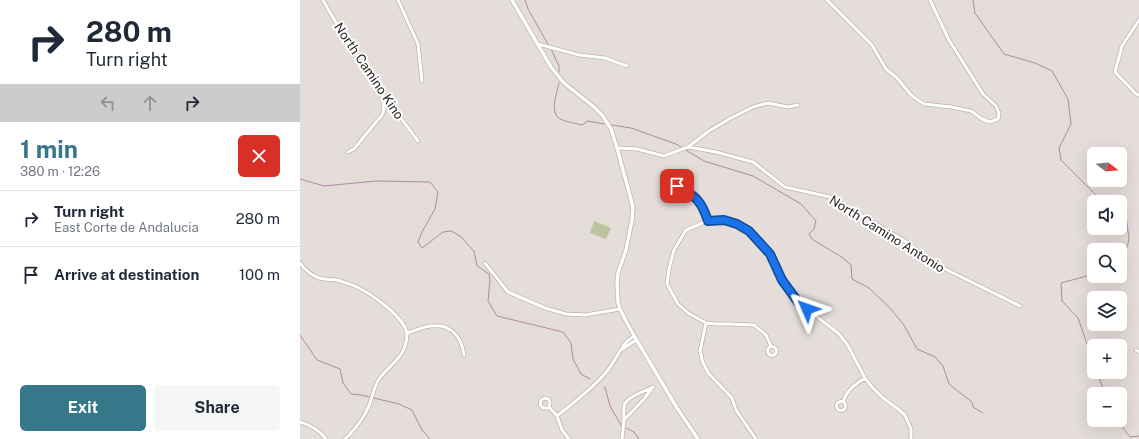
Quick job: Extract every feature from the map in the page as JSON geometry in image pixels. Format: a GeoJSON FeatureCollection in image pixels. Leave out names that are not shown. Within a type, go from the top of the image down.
{"type":"FeatureCollection","features":[{"type":"Feature","properties":{"kind":"street","name":"North Camino Kino"},"geometry":{"type":"LineString","coordinates":[[323,0],[331,16],[382,93],[418,141]]}},
{"type":"Feature","properties":{"kind":"street"},"geometry":{"type":"LineString","coordinates":[[398,0],[418,44],[422,81]]}},
{"type":"Feature","properties":{"kind":"street"},"geometry":{"type":"LineString","coordinates":[[512,0],[550,67],[557,76],[602,115],[611,129],[633,207],[626,250],[618,273],[618,302],[636,340],[677,408],[698,439]]}},
{"type":"Feature","properties":{"kind":"street"},"geometry":{"type":"LineString","coordinates":[[827,0],[872,45],[886,69],[897,78],[912,96],[924,104],[971,111],[982,119],[990,122],[998,119],[999,113],[996,106],[984,94],[949,40],[930,0]]}},
{"type":"Feature","properties":{"kind":"street"},"geometry":{"type":"LineString","coordinates":[[1139,20],[1122,46],[1115,72],[1136,94],[1139,95]]}},
{"type":"Feature","properties":{"kind":"street"},"geometry":{"type":"LineString","coordinates":[[538,44],[579,55],[605,58],[628,66]]}},
{"type":"Feature","properties":{"kind":"street"},"geometry":{"type":"LineString","coordinates":[[348,152],[354,149],[382,115],[384,110],[382,93]]}},
{"type":"Feature","properties":{"kind":"street"},"geometry":{"type":"LineString","coordinates":[[617,148],[637,149],[664,156],[688,147],[709,131],[753,107],[768,103],[788,107],[798,105]]}},
{"type":"Feature","properties":{"kind":"street","name":"North Camino Antonio"},"geometry":{"type":"LineString","coordinates":[[688,147],[716,152],[753,162],[785,187],[830,197],[900,238],[941,267],[1020,306]]}},
{"type":"Feature","properties":{"kind":"street"},"geometry":{"type":"LineString","coordinates":[[677,188],[684,190],[696,198],[704,210],[708,221]]}},
{"type":"Feature","properties":{"kind":"street"},"geometry":{"type":"LineString","coordinates":[[771,346],[766,335],[754,325],[706,323],[691,316],[678,304],[667,284],[669,268],[674,250],[686,230],[708,221],[724,220],[737,224],[749,231],[770,254],[782,280],[798,302],[818,316],[840,335],[851,350],[865,378],[883,398],[905,415],[911,429],[911,439]]}},
{"type":"Feature","properties":{"kind":"street"},"geometry":{"type":"LineString","coordinates":[[485,263],[508,292],[545,308],[566,314],[585,315],[620,309]]}},
{"type":"Feature","properties":{"kind":"street"},"geometry":{"type":"LineString","coordinates":[[300,264],[307,272],[319,278],[338,280],[368,293],[394,314],[403,324],[407,333],[404,351],[381,376],[367,411],[350,435],[345,439]]}},
{"type":"Feature","properties":{"kind":"street"},"geometry":{"type":"LineString","coordinates":[[706,323],[700,351],[703,363],[709,374],[732,398],[739,414],[756,439]]}},
{"type":"Feature","properties":{"kind":"street"},"geometry":{"type":"LineString","coordinates":[[407,333],[429,327],[437,326],[446,328],[452,331],[460,340],[464,355]]}},
{"type":"Feature","properties":{"kind":"street"},"geometry":{"type":"LineString","coordinates":[[557,416],[594,385],[608,370],[623,346],[634,336]]}},
{"type":"Feature","properties":{"kind":"street"},"geometry":{"type":"LineString","coordinates":[[621,350],[636,340]]}},
{"type":"Feature","properties":{"kind":"street"},"geometry":{"type":"LineString","coordinates":[[843,402],[846,393],[855,384],[865,378]]}},
{"type":"Feature","properties":{"kind":"street"},"geometry":{"type":"LineString","coordinates":[[622,439],[624,420],[623,410],[626,402],[661,382]]}},
{"type":"Feature","properties":{"kind":"street"},"geometry":{"type":"LineString","coordinates":[[624,420],[654,387]]}},
{"type":"Feature","properties":{"kind":"street"},"geometry":{"type":"LineString","coordinates":[[549,407],[557,416],[562,430],[569,439]]}},
{"type":"Feature","properties":{"kind":"street"},"geometry":{"type":"LineString","coordinates":[[300,422],[309,424],[326,439]]}},
{"type":"Feature","properties":{"kind":"green space"},"geometry":{"type":"Polygon","coordinates":[[[594,221],[611,228],[606,239],[590,233],[594,221]]]}},
{"type":"Feature","properties":{"kind":"waterway"},"geometry":{"type":"LineString","coordinates":[[525,0],[528,9],[549,46]]}},
{"type":"Feature","properties":{"kind":"waterway"},"geometry":{"type":"LineString","coordinates":[[973,0],[975,13],[1004,54],[1035,63],[1052,71],[1068,99],[1071,124],[1059,148],[1061,160],[1096,195]]}},
{"type":"Feature","properties":{"kind":"waterway"},"geometry":{"type":"LineString","coordinates":[[551,49],[559,66],[559,72]]}},
{"type":"Feature","properties":{"kind":"waterway"},"geometry":{"type":"LineString","coordinates":[[559,83],[554,107],[555,112],[560,119],[582,125],[588,121],[604,124]]}},
{"type":"Feature","properties":{"kind":"waterway"},"geometry":{"type":"LineString","coordinates":[[612,125],[631,128],[681,147]]}},
{"type":"Feature","properties":{"kind":"waterway"},"geometry":{"type":"LineString","coordinates":[[684,149],[704,161],[753,176],[801,204],[816,221],[814,229],[809,234],[812,239],[843,258],[851,265],[852,279],[869,288],[890,308],[904,325],[917,349],[935,357],[943,366],[949,384],[972,402],[973,407],[983,413]]}},
{"type":"Feature","properties":{"kind":"waterway"},"geometry":{"type":"LineString","coordinates":[[300,179],[324,186],[376,181],[430,182],[438,192],[435,209],[418,242],[422,248],[443,232],[451,231],[460,236],[474,251],[477,266],[489,274],[490,280],[488,301],[497,316],[563,332],[571,343],[573,359],[581,374],[590,379]]}},
{"type":"Feature","properties":{"kind":"waterway"},"geometry":{"type":"LineString","coordinates":[[1127,224],[1129,239],[1127,247]]}},
{"type":"Feature","properties":{"kind":"waterway"},"geometry":{"type":"LineString","coordinates":[[1087,276],[1061,283],[1062,301],[1078,318],[1087,344]]}},
{"type":"Feature","properties":{"kind":"waterway"},"geometry":{"type":"LineString","coordinates":[[300,335],[317,360],[340,369],[343,383],[351,394],[399,404],[412,410],[422,430],[430,439]]}},
{"type":"Feature","properties":{"kind":"waterway"},"geometry":{"type":"LineString","coordinates":[[1100,379],[1102,387]]}},
{"type":"Feature","properties":{"kind":"waterway"},"geometry":{"type":"LineString","coordinates":[[604,387],[610,406],[621,425]]}},
{"type":"Feature","properties":{"kind":"waterway"},"geometry":{"type":"LineString","coordinates":[[1122,427],[1130,437],[1139,436]]}},
{"type":"Feature","properties":{"kind":"waterway"},"geometry":{"type":"LineString","coordinates":[[626,428],[634,432],[639,439]]}},
{"type":"Feature","properties":{"kind":"route"},"geometry":{"type":"LineString","coordinates":[[677,186],[677,188],[684,190],[696,198],[704,210],[708,221],[724,220],[737,224],[749,231],[770,254],[782,280],[798,302],[807,309]]}}]}
